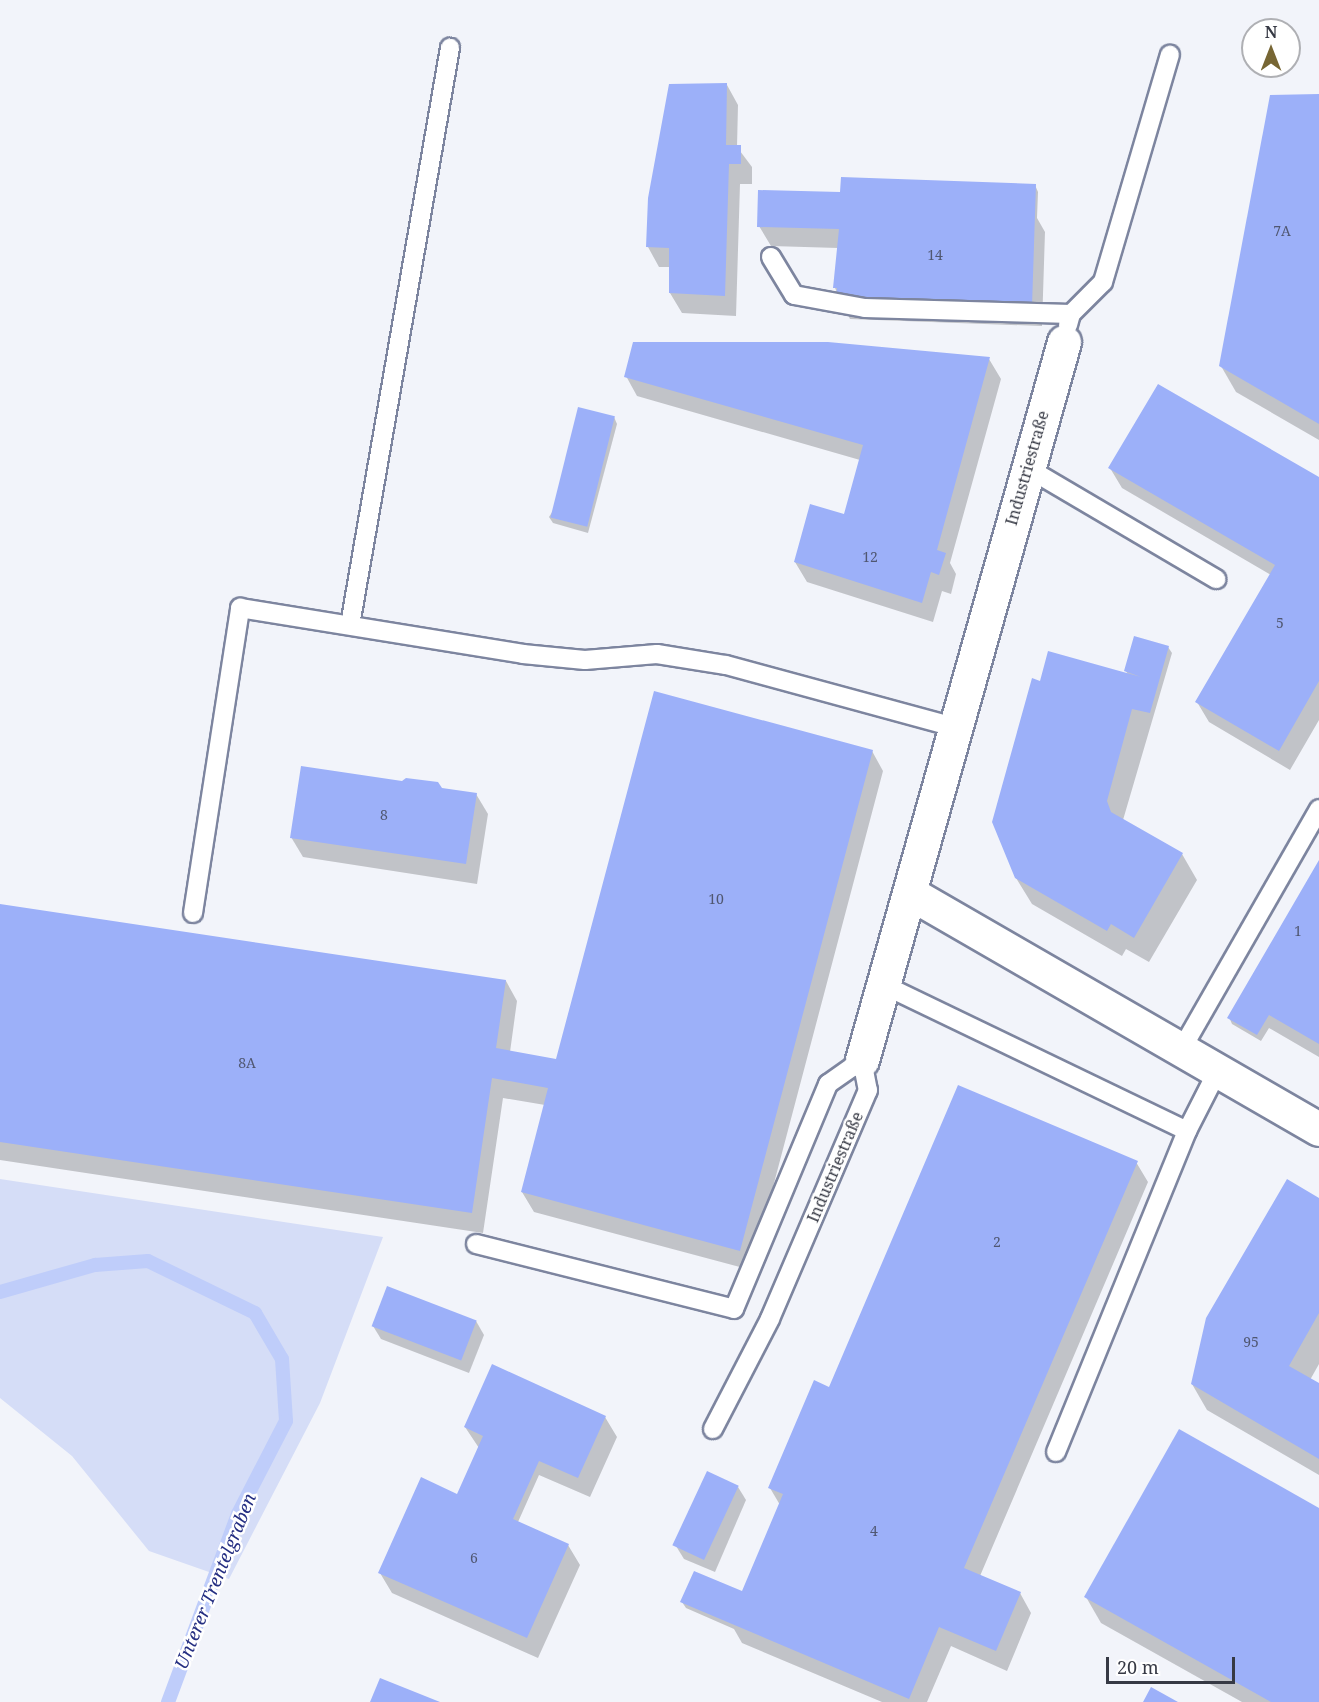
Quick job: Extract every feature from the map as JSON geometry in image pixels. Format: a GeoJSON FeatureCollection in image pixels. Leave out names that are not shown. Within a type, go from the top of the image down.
{"type":"FeatureCollection","features":[{"type":"Feature","properties":{"kind":"street","name":"Industriestraße"},"geometry":{"type":"LineString","coordinates":[[862,1060],[886,986],[954,727],[1067,328]]}},
{"type":"Feature","properties":{"kind":"street"},"geometry":{"type":"LineString","coordinates":[[910,893],[1180,1052],[1319,1130]]}},
{"type":"Feature","properties":{"kind":"lane"},"geometry":{"type":"LineString","coordinates":[[350,625],[450,48]]}},
{"type":"Feature","properties":{"kind":"lane","name":"Industriestraße"},"geometry":{"type":"LineString","coordinates":[[1067,328],[1103,282],[1170,55]]}},
{"type":"Feature","properties":{"kind":"lane"},"geometry":{"type":"LineString","coordinates":[[771,257],[794,294],[865,308],[1067,328]]}},
{"type":"Feature","properties":{"kind":"lane"},"geometry":{"type":"LineString","coordinates":[[1026,467],[1216,579]]}},
{"type":"Feature","properties":{"kind":"lane"},"geometry":{"type":"LineString","coordinates":[[193,913],[240,608],[524,654],[585,660],[657,654],[726,665],[954,727]]}},
{"type":"Feature","properties":{"kind":"lane"},"geometry":{"type":"LineString","coordinates":[[1180,1052],[1319,809]]}},
{"type":"Feature","properties":{"kind":"lane"},"geometry":{"type":"LineString","coordinates":[[886,986],[1187,1131]]}},
{"type":"Feature","properties":{"kind":"lane"},"geometry":{"type":"LineString","coordinates":[[476,1244],[734,1310],[828,1084],[862,1060]]}},
{"type":"Feature","properties":{"kind":"lane","name":"Industriestraße"},"geometry":{"type":"LineString","coordinates":[[714,1429],[770,1319],[868,1090],[862,1060]]}},
{"type":"Feature","properties":{"kind":"lane"},"geometry":{"type":"LineString","coordinates":[[1056,1452],[1187,1131],[1217,1072]]}},
{"type":"Feature","properties":{"kind":"shaded area"},"geometry":{"type":"Polygon","coordinates":[[[0,1179],[383,1237],[320,1403],[229,1579],[149,1551],[72,1456],[0,1398],[0,1179]]]}},
{"type":"Feature","properties":{"kind":"building"},"geometry":{"type":"Polygon","coordinates":[[[727,83],[726,145],[741,145],[741,164],[729,164],[725,296],[669,293],[669,248],[646,247],[648,198],[669,84],[727,83]]]}},
{"type":"Feature","properties":{"kind":"building"},"geometry":{"type":"Polygon","coordinates":[[[1319,94],[1319,424],[1219,366],[1270,95],[1319,94]]]}},
{"type":"Feature","properties":{"kind":"building"},"geometry":{"type":"Polygon","coordinates":[[[841,177],[1036,184],[1032,306],[836,299],[837,288],[833,288],[839,229],[757,227],[758,190],[840,192],[841,177]]]}},
{"type":"Feature","properties":{"kind":"building"},"geometry":{"type":"Polygon","coordinates":[[[633,342],[828,342],[990,357],[937,550],[946,553],[939,575],[931,572],[922,603],[794,562],[810,504],[844,514],[863,445],[624,377],[633,342]]]}},
{"type":"Feature","properties":{"kind":"building"},"geometry":{"type":"Polygon","coordinates":[[[1158,384],[1319,477],[1319,681],[1279,751],[1195,702],[1275,565],[1108,468],[1158,384]]]}},
{"type":"Feature","properties":{"kind":"building"},"geometry":{"type":"Polygon","coordinates":[[[578,407],[615,416],[587,527],[550,518],[578,407]]]}},
{"type":"Feature","properties":{"kind":"building"},"geometry":{"type":"Polygon","coordinates":[[[1134,636],[1169,646],[1150,713],[1132,709],[1107,801],[1111,812],[1183,853],[1134,938],[1111,924],[1107,931],[1015,878],[992,822],[1032,678],[1040,681],[1048,651],[1141,677],[1124,671],[1134,636]]]}},
{"type":"Feature","properties":{"kind":"building"},"geometry":{"type":"Polygon","coordinates":[[[654,691],[873,750],[740,1251],[521,1192],[548,1088],[492,1078],[472,1213],[0,1142],[0,904],[506,980],[496,1048],[556,1059],[654,691]]]}},
{"type":"Feature","properties":{"kind":"building"},"geometry":{"type":"Polygon","coordinates":[[[301,766],[402,781],[406,778],[438,782],[442,788],[477,793],[466,864],[290,838],[301,766]]]}},
{"type":"Feature","properties":{"kind":"building"},"geometry":{"type":"Polygon","coordinates":[[[1319,860],[1319,1044],[1269,1015],[1257,1035],[1227,1018],[1319,860]]]}},
{"type":"Feature","properties":{"kind":"building"},"geometry":{"type":"Polygon","coordinates":[[[958,1085],[1138,1161],[964,1568],[1021,1592],[996,1651],[939,1627],[909,1699],[680,1602],[694,1571],[742,1591],[783,1494],[768,1488],[814,1380],[829,1387],[958,1085]]]}},
{"type":"Feature","properties":{"kind":"building"},"geometry":{"type":"Polygon","coordinates":[[[1287,1179],[1319,1198],[1319,1313],[1289,1366],[1319,1383],[1319,1459],[1191,1384],[1206,1318],[1287,1179]]]}},
{"type":"Feature","properties":{"kind":"building"},"geometry":{"type":"Polygon","coordinates":[[[387,1286],[477,1320],[461,1361],[372,1326],[387,1286]]]}},
{"type":"Feature","properties":{"kind":"building"},"geometry":{"type":"Polygon","coordinates":[[[492,1364],[606,1416],[578,1478],[539,1461],[513,1519],[569,1544],[527,1638],[378,1573],[421,1477],[457,1494],[483,1436],[464,1427],[492,1364]]]}},
{"type":"Feature","properties":{"kind":"building"},"geometry":{"type":"Polygon","coordinates":[[[1179,1429],[1319,1508],[1319,1702],[1271,1702],[1084,1597],[1179,1429]]]}},
{"type":"Feature","properties":{"kind":"building"},"geometry":{"type":"Polygon","coordinates":[[[707,1471],[739,1486],[704,1560],[672,1545],[707,1471]]]}},
{"type":"Feature","properties":{"kind":"building"},"geometry":{"type":"Polygon","coordinates":[[[380,1678],[440,1702],[370,1702],[380,1678]]]}},
{"type":"Feature","properties":{"kind":"building"},"geometry":{"type":"Polygon","coordinates":[[[1151,1687],[1178,1702],[1143,1702],[1151,1687]]]}},
{"type":"Feature","properties":{"kind":"waterway","name":"Unterer Trentelgraben"},"geometry":{"type":"LineString","coordinates":[[0,1292],[95,1265],[148,1261],[255,1313],[282,1359],[286,1421],[238,1514],[168,1702]]}}]}
